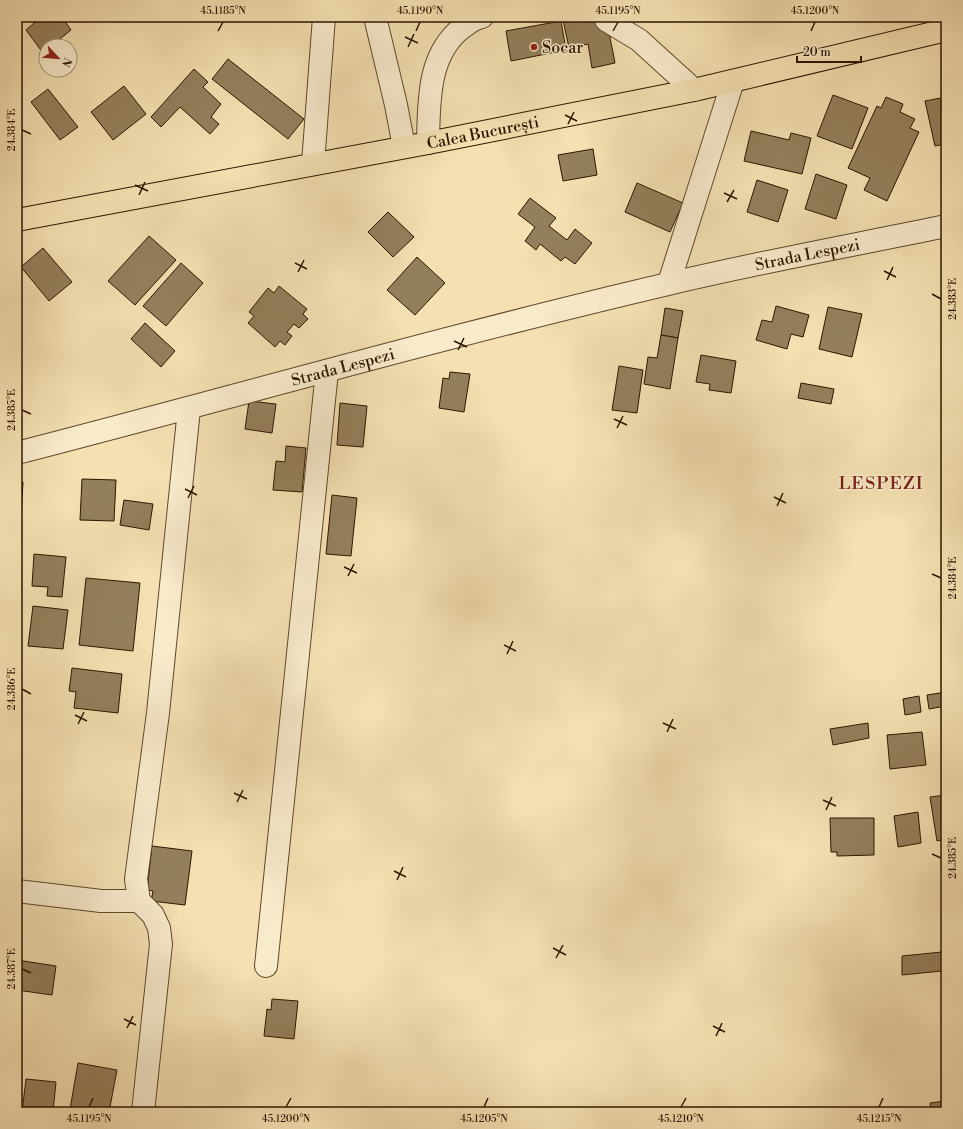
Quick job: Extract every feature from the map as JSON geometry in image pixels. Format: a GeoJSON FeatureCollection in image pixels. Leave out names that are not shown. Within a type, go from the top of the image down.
{"type":"FeatureCollection","features":[{"type":"Feature","properties":{"kind":"highway","name":"Calea București"},"geometry":{"type":"LineString","coordinates":[[17,220],[428,143],[694,90],[946,30]]}},
{"type":"Feature","properties":{"kind":"street"},"geometry":{"type":"LineString","coordinates":[[313,164],[324,17]]}},
{"type":"Feature","properties":{"kind":"street"},"geometry":{"type":"LineString","coordinates":[[374,17],[396,105],[404,147]]}},
{"type":"Feature","properties":{"kind":"street"},"geometry":{"type":"LineString","coordinates":[[428,143],[430,89],[437,62],[453,35],[477,18],[482,17]]}},
{"type":"Feature","properties":{"kind":"street"},"geometry":{"type":"LineString","coordinates":[[606,20],[639,40],[694,90]]}},
{"type":"Feature","properties":{"kind":"street"},"geometry":{"type":"LineString","coordinates":[[669,283],[733,81]]}},
{"type":"Feature","properties":{"kind":"street","name":"Strada Lespezi"},"geometry":{"type":"LineString","coordinates":[[17,453],[189,408],[287,380],[669,283],[946,226]]}},
{"type":"Feature","properties":{"kind":"street"},"geometry":{"type":"LineString","coordinates":[[266,966],[327,371]]}},
{"type":"Feature","properties":{"kind":"street"},"geometry":{"type":"LineString","coordinates":[[142,1112],[161,944],[159,928],[153,915],[139,901],[136,879],[158,713],[189,408]]}},
{"type":"Feature","properties":{"kind":"street"},"geometry":{"type":"LineString","coordinates":[[17,891],[101,902],[139,901]]}},
{"type":"Feature","properties":{"kind":"building"},"geometry":{"type":"Polygon","coordinates":[[[41,17],[62,17],[71,30],[61,38],[38,38],[38,46],[26,30],[41,17]]]}},
{"type":"Feature","properties":{"kind":"building"},"geometry":{"type":"Polygon","coordinates":[[[576,17],[606,17],[615,63],[592,68],[588,44],[569,48],[563,20],[576,17]]]}},
{"type":"Feature","properties":{"kind":"building"},"geometry":{"type":"Polygon","coordinates":[[[561,21],[566,50],[511,61],[506,31],[561,21]]]}},
{"type":"Feature","properties":{"kind":"building"},"geometry":{"type":"Polygon","coordinates":[[[228,59],[304,119],[288,139],[212,79],[228,59]]]}},
{"type":"Feature","properties":{"kind":"building"},"geometry":{"type":"Polygon","coordinates":[[[194,69],[208,82],[203,87],[221,104],[211,117],[219,124],[210,134],[180,107],[161,127],[151,117],[194,69]]]}},
{"type":"Feature","properties":{"kind":"building"},"geometry":{"type":"Polygon","coordinates":[[[124,86],[146,114],[113,140],[91,112],[124,86]]]}},
{"type":"Feature","properties":{"kind":"building"},"geometry":{"type":"Polygon","coordinates":[[[48,89],[78,127],[60,140],[31,102],[48,89]]]}},
{"type":"Feature","properties":{"kind":"building"},"geometry":{"type":"Polygon","coordinates":[[[833,95],[868,108],[852,149],[817,136],[833,95]]]}},
{"type":"Feature","properties":{"kind":"building"},"geometry":{"type":"Polygon","coordinates":[[[886,97],[903,104],[900,112],[915,119],[910,128],[919,132],[887,201],[864,190],[870,178],[848,168],[877,106],[881,108],[886,97]]]}},
{"type":"Feature","properties":{"kind":"building"},"geometry":{"type":"Polygon","coordinates":[[[946,97],[946,144],[935,146],[925,101],[946,97]]]}},
{"type":"Feature","properties":{"kind":"building"},"geometry":{"type":"Polygon","coordinates":[[[751,131],[789,140],[791,133],[811,138],[802,174],[744,161],[751,131]]]}},
{"type":"Feature","properties":{"kind":"building"},"geometry":{"type":"Polygon","coordinates":[[[17,148],[22,155],[17,159],[17,148]]]}},
{"type":"Feature","properties":{"kind":"building"},"geometry":{"type":"Polygon","coordinates":[[[593,149],[597,175],[563,181],[558,155],[593,149]]]}},
{"type":"Feature","properties":{"kind":"building"},"geometry":{"type":"Polygon","coordinates":[[[816,174],[847,185],[836,219],[805,209],[816,174]]]}},
{"type":"Feature","properties":{"kind":"building"},"geometry":{"type":"Polygon","coordinates":[[[757,180],[788,190],[778,222],[747,212],[757,180]]]}},
{"type":"Feature","properties":{"kind":"building"},"geometry":{"type":"Polygon","coordinates":[[[637,183],[683,203],[670,232],[625,212],[637,183]]]}},
{"type":"Feature","properties":{"kind":"building"},"geometry":{"type":"Polygon","coordinates":[[[530,198],[556,218],[549,226],[567,240],[575,229],[592,243],[575,264],[565,257],[561,261],[540,244],[536,250],[525,241],[535,227],[518,214],[530,198]]]}},
{"type":"Feature","properties":{"kind":"building"},"geometry":{"type":"Polygon","coordinates":[[[388,212],[414,237],[393,257],[368,232],[388,212]]]}},
{"type":"Feature","properties":{"kind":"building"},"geometry":{"type":"Polygon","coordinates":[[[149,236],[176,260],[135,305],[108,281],[149,236]]]}},
{"type":"Feature","properties":{"kind":"building"},"geometry":{"type":"Polygon","coordinates":[[[43,248],[72,282],[49,301],[21,267],[43,248]]]}},
{"type":"Feature","properties":{"kind":"building"},"geometry":{"type":"Polygon","coordinates":[[[417,257],[445,283],[415,315],[387,290],[417,257]]]}},
{"type":"Feature","properties":{"kind":"building"},"geometry":{"type":"Polygon","coordinates":[[[181,263],[203,283],[166,326],[143,306],[181,263]]]}},
{"type":"Feature","properties":{"kind":"building"},"geometry":{"type":"Polygon","coordinates":[[[279,286],[307,309],[303,314],[308,319],[299,328],[294,324],[287,332],[292,336],[285,345],[280,341],[275,347],[248,323],[254,316],[249,312],[268,288],[274,293],[279,286]]]}},
{"type":"Feature","properties":{"kind":"building"},"geometry":{"type":"Polygon","coordinates":[[[776,306],[809,315],[803,337],[791,334],[787,349],[756,340],[762,320],[772,322],[776,306]]]}},
{"type":"Feature","properties":{"kind":"building"},"geometry":{"type":"Polygon","coordinates":[[[828,307],[862,314],[852,357],[819,349],[828,307]]]}},
{"type":"Feature","properties":{"kind":"building"},"geometry":{"type":"Polygon","coordinates":[[[665,308],[683,311],[678,338],[661,335],[665,308]]]}},
{"type":"Feature","properties":{"kind":"building"},"geometry":{"type":"Polygon","coordinates":[[[145,323],[175,351],[161,367],[131,339],[145,323]]]}},
{"type":"Feature","properties":{"kind":"building"},"geometry":{"type":"Polygon","coordinates":[[[661,335],[678,338],[670,389],[644,384],[648,357],[657,358],[661,335]]]}},
{"type":"Feature","properties":{"kind":"building"},"geometry":{"type":"Polygon","coordinates":[[[701,355],[736,361],[731,393],[709,390],[710,384],[696,382],[701,355]]]}},
{"type":"Feature","properties":{"kind":"building"},"geometry":{"type":"Polygon","coordinates":[[[619,366],[643,370],[637,413],[612,410],[619,366]]]}},
{"type":"Feature","properties":{"kind":"building"},"geometry":{"type":"Polygon","coordinates":[[[450,372],[470,374],[464,412],[439,408],[443,378],[449,379],[450,372]]]}},
{"type":"Feature","properties":{"kind":"building"},"geometry":{"type":"Polygon","coordinates":[[[801,383],[834,389],[831,404],[798,398],[801,383]]]}},
{"type":"Feature","properties":{"kind":"building"},"geometry":{"type":"Polygon","coordinates":[[[249,401],[276,404],[272,433],[245,429],[249,401]]]}},
{"type":"Feature","properties":{"kind":"building"},"geometry":{"type":"Polygon","coordinates":[[[340,403],[367,406],[363,447],[337,445],[340,403]]]}},
{"type":"Feature","properties":{"kind":"building"},"geometry":{"type":"Polygon","coordinates":[[[286,446],[306,448],[302,492],[273,490],[276,461],[285,462],[286,446]]]}},
{"type":"Feature","properties":{"kind":"building"},"geometry":{"type":"Polygon","coordinates":[[[82,479],[116,480],[114,521],[80,520],[82,479]]]}},
{"type":"Feature","properties":{"kind":"building"},"geometry":{"type":"Polygon","coordinates":[[[17,482],[23,482],[21,518],[17,518],[17,482]]]}},
{"type":"Feature","properties":{"kind":"building"},"geometry":{"type":"Polygon","coordinates":[[[332,495],[357,498],[351,556],[326,554],[332,495]]]}},
{"type":"Feature","properties":{"kind":"building"},"geometry":{"type":"Polygon","coordinates":[[[124,500],[153,504],[149,530],[120,525],[124,500]]]}},
{"type":"Feature","properties":{"kind":"building"},"geometry":{"type":"Polygon","coordinates":[[[34,554],[66,557],[62,597],[47,596],[48,587],[32,586],[34,554]]]}},
{"type":"Feature","properties":{"kind":"building"},"geometry":{"type":"Polygon","coordinates":[[[86,578],[140,583],[133,651],[79,645],[86,578]]]}},
{"type":"Feature","properties":{"kind":"building"},"geometry":{"type":"Polygon","coordinates":[[[33,606],[68,610],[63,649],[28,646],[33,606]]]}},
{"type":"Feature","properties":{"kind":"building"},"geometry":{"type":"Polygon","coordinates":[[[72,668],[122,674],[118,713],[74,708],[76,692],[69,691],[72,668]]]}},
{"type":"Feature","properties":{"kind":"building"},"geometry":{"type":"Polygon","coordinates":[[[946,692],[946,706],[929,709],[927,695],[946,692]]]}},
{"type":"Feature","properties":{"kind":"building"},"geometry":{"type":"Polygon","coordinates":[[[919,696],[921,712],[905,715],[903,699],[919,696]]]}},
{"type":"Feature","properties":{"kind":"building"},"geometry":{"type":"Polygon","coordinates":[[[868,723],[869,738],[833,745],[830,729],[868,723]]]}},
{"type":"Feature","properties":{"kind":"building"},"geometry":{"type":"Polygon","coordinates":[[[922,732],[926,765],[890,769],[887,735],[922,732]]]}},
{"type":"Feature","properties":{"kind":"building"},"geometry":{"type":"Polygon","coordinates":[[[946,795],[946,839],[937,841],[930,797],[946,795]]]}},
{"type":"Feature","properties":{"kind":"building"},"geometry":{"type":"Polygon","coordinates":[[[918,812],[921,843],[898,847],[894,816],[918,812]]]}},
{"type":"Feature","properties":{"kind":"building"},"geometry":{"type":"Polygon","coordinates":[[[830,818],[874,818],[874,855],[837,856],[837,852],[831,852],[830,818]]]}},
{"type":"Feature","properties":{"kind":"building"},"geometry":{"type":"Polygon","coordinates":[[[152,846],[192,851],[185,905],[151,901],[153,891],[147,890],[152,846]]]}},
{"type":"Feature","properties":{"kind":"building"},"geometry":{"type":"Polygon","coordinates":[[[942,952],[942,971],[902,975],[902,956],[942,952]]]}},
{"type":"Feature","properties":{"kind":"building"},"geometry":{"type":"Polygon","coordinates":[[[17,960],[56,966],[52,995],[17,990],[17,960]]]}},
{"type":"Feature","properties":{"kind":"building"},"geometry":{"type":"Polygon","coordinates":[[[944,981],[946,981],[946,1000],[944,1000],[944,981]]]}},
{"type":"Feature","properties":{"kind":"building"},"geometry":{"type":"Polygon","coordinates":[[[272,999],[298,1001],[294,1039],[264,1036],[267,1009],[271,1010],[272,999]]]}},
{"type":"Feature","properties":{"kind":"building"},"geometry":{"type":"Polygon","coordinates":[[[78,1063],[117,1070],[109,1112],[87,1112],[70,1109],[78,1063]]]}},
{"type":"Feature","properties":{"kind":"building"},"geometry":{"type":"Polygon","coordinates":[[[26,1079],[56,1082],[53,1112],[22,1112],[26,1079]]]}},
{"type":"Feature","properties":{"kind":"building"},"geometry":{"type":"Polygon","coordinates":[[[946,1101],[946,1110],[931,1112],[930,1103],[946,1101]]]}},
{"type":"Feature","properties":{"kind":"place","name":"Socar"},"geometry":{"type":"Point","coordinates":[534,47]}},
{"type":"Feature","properties":{"kind":"district","name":"LESPEZI"},"geometry":{"type":"Point","coordinates":[881,483]}}]}
